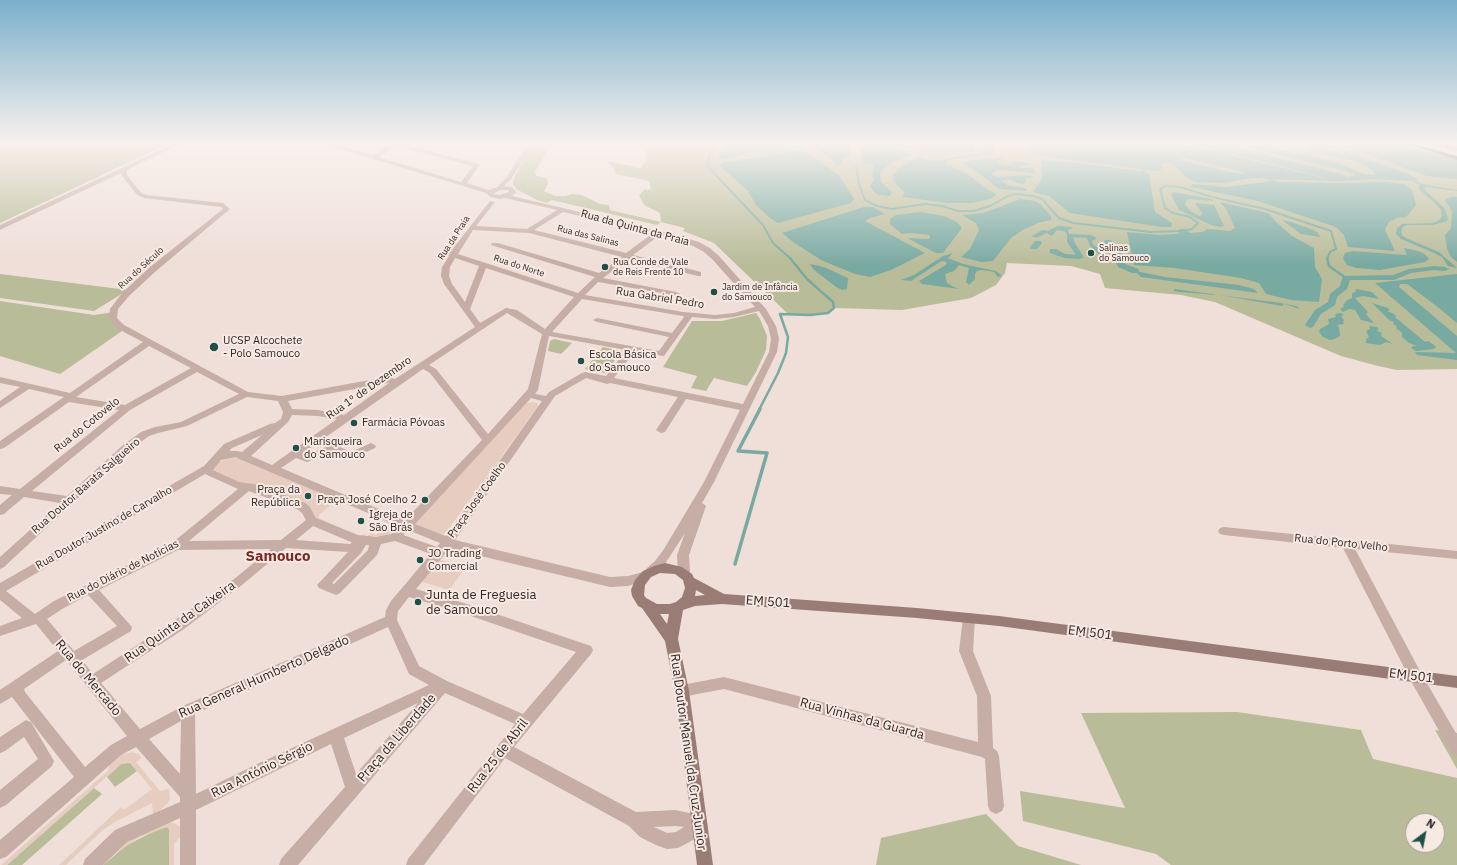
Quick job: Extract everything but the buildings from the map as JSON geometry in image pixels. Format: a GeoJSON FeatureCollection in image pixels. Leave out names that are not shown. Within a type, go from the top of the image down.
{"type":"FeatureCollection","features":[{"type":"Feature","properties":{"kind":"main road","name":"EM 501"},"geometry":{"type":"LineString","coordinates":[[647,574],[665,568],[678,570],[722,599]]}},
{"type":"Feature","properties":{"kind":"main road"},"geometry":{"type":"LineString","coordinates":[[647,574],[639,583],[637,590],[638,596],[648,607],[671,639]]}},
{"type":"Feature","properties":{"kind":"main road"},"geometry":{"type":"LineString","coordinates":[[671,639],[679,606],[690,594],[687,577]]}},
{"type":"Feature","properties":{"kind":"main road","name":"EM 501"},"geometry":{"type":"LineString","coordinates":[[648,607],[662,610],[695,601],[722,599],[969,618],[1457,682]]}},
{"type":"Feature","properties":{"kind":"main road","name":"Rua Doutor Manuel da Cruz Junior"},"geometry":{"type":"LineString","coordinates":[[671,639],[682,691],[705,865]]}},
{"type":"Feature","properties":{"kind":"street"},"geometry":{"type":"LineString","coordinates":[[0,228],[92,184]]}},
{"type":"Feature","properties":{"kind":"street","name":"Rua do Século"},"geometry":{"type":"LineString","coordinates":[[133,184],[140,194],[146,197],[225,206],[226,211],[153,269],[126,294],[114,308],[113,319],[121,327],[149,342]]}},
{"type":"Feature","properties":{"kind":"street"},"geometry":{"type":"LineString","coordinates":[[464,184],[476,188],[510,191],[530,202]]}},
{"type":"Feature","properties":{"kind":"street"},"geometry":{"type":"LineString","coordinates":[[502,184],[494,190],[492,196],[505,196],[530,202]]}},
{"type":"Feature","properties":{"kind":"street"},"geometry":{"type":"LineString","coordinates":[[508,184],[510,191]]}},
{"type":"Feature","properties":{"kind":"street"},"geometry":{"type":"LineString","coordinates":[[505,196],[510,191]]}},
{"type":"Feature","properties":{"kind":"street","name":"Rua da Praia"},"geometry":{"type":"LineString","coordinates":[[479,327],[448,284],[445,276],[446,267],[452,255],[492,202]]}},
{"type":"Feature","properties":{"kind":"street","name":"Rua da Quinta da Praia"},"geometry":{"type":"LineString","coordinates":[[530,202],[659,232],[690,241],[708,250],[760,308],[772,326],[775,339],[770,360],[746,408],[708,482],[668,552],[659,564],[647,574]]}},
{"type":"Feature","properties":{"kind":"street"},"geometry":{"type":"LineString","coordinates":[[528,231],[563,209]]}},
{"type":"Feature","properties":{"kind":"street","name":"Rua das Salinas"},"geometry":{"type":"LineString","coordinates":[[471,228],[528,231],[698,274]]}},
{"type":"Feature","properties":{"kind":"street"},"geometry":{"type":"LineString","coordinates":[[395,537],[488,440],[533,390],[546,333],[598,277],[659,232]]}},
{"type":"Feature","properties":{"kind":"street"},"geometry":{"type":"LineString","coordinates":[[495,245],[598,277],[676,294]]}},
{"type":"Feature","properties":{"kind":"street","name":"Rua do Norte"},"geometry":{"type":"LineString","coordinates":[[452,255],[580,296]]}},
{"type":"Feature","properties":{"kind":"street"},"geometry":{"type":"LineString","coordinates":[[466,309],[484,265]]}},
{"type":"Feature","properties":{"kind":"street","name":"Rua Gabriel Pedro"},"geometry":{"type":"LineString","coordinates":[[580,296],[715,317],[734,315],[760,308]]}},
{"type":"Feature","properties":{"kind":"street","name":"Rua 1º de Dezembro"},"geometry":{"type":"LineString","coordinates":[[273,469],[396,383],[506,310],[509,310],[546,333]]}},
{"type":"Feature","properties":{"kind":"street"},"geometry":{"type":"LineString","coordinates":[[546,333],[661,354],[690,314]]}},
{"type":"Feature","properties":{"kind":"street"},"geometry":{"type":"LineString","coordinates":[[597,320],[675,336]]}},
{"type":"Feature","properties":{"kind":"street"},"geometry":{"type":"LineString","coordinates":[[0,446],[149,342],[246,394],[282,399],[381,380],[389,380],[396,383]]}},
{"type":"Feature","properties":{"kind":"street"},"geometry":{"type":"LineString","coordinates":[[631,349],[607,381],[746,408]]}},
{"type":"Feature","properties":{"kind":"street"},"geometry":{"type":"LineString","coordinates":[[423,365],[433,371],[488,440]]}},
{"type":"Feature","properties":{"kind":"street","name":"Rua do Cotovelo"},"geometry":{"type":"LineString","coordinates":[[0,511],[127,408],[197,368]]}},
{"type":"Feature","properties":{"kind":"street","name":"Praça José Coelho"},"geometry":{"type":"LineString","coordinates":[[407,525],[448,542],[552,394],[585,375],[607,381]]}},
{"type":"Feature","properties":{"kind":"street"},"geometry":{"type":"LineString","coordinates":[[0,380],[69,397],[127,408]]}},
{"type":"Feature","properties":{"kind":"street"},"geometry":{"type":"LineString","coordinates":[[0,405],[28,386]]}},
{"type":"Feature","properties":{"kind":"street","name":"Rua Doutor Barata Salgueiro"},"geometry":{"type":"LineString","coordinates":[[0,564],[126,448],[145,434],[155,430],[184,424],[246,394]]}},
{"type":"Feature","properties":{"kind":"street"},"geometry":{"type":"LineString","coordinates":[[529,395],[549,400]]}},
{"type":"Feature","properties":{"kind":"street"},"geometry":{"type":"LineString","coordinates":[[661,430],[683,396]]}},
{"type":"Feature","properties":{"kind":"street"},"geometry":{"type":"LineString","coordinates":[[243,456],[285,420],[288,412],[282,399]]}},
{"type":"Feature","properties":{"kind":"street"},"geometry":{"type":"LineString","coordinates":[[288,412],[318,413],[346,418]]}},
{"type":"Feature","properties":{"kind":"street"},"geometry":{"type":"LineString","coordinates":[[278,425],[228,446],[208,468],[208,471],[237,485],[256,488],[301,506],[306,510],[312,521],[355,539],[363,541],[376,541],[395,537],[439,552]]}},
{"type":"Feature","properties":{"kind":"street"},"geometry":{"type":"LineString","coordinates":[[296,454],[307,459],[333,447],[351,456],[371,446]]}},
{"type":"Feature","properties":{"kind":"street"},"geometry":{"type":"LineString","coordinates":[[217,458],[230,454],[243,456],[407,525]]}},
{"type":"Feature","properties":{"kind":"street","name":"Rua Doutor Justino de Carvalho"},"geometry":{"type":"LineString","coordinates":[[0,589],[208,468]]}},
{"type":"Feature","properties":{"kind":"street","name":"Rua da Quinta da Praia"},"geometry":{"type":"LineString","coordinates":[[687,577],[683,555],[708,482]]}},
{"type":"Feature","properties":{"kind":"street","name":"Rua do Diário de Notícias"},"geometry":{"type":"LineString","coordinates":[[0,631],[36,619],[58,605],[176,546],[248,486]]}},
{"type":"Feature","properties":{"kind":"street"},"geometry":{"type":"LineString","coordinates":[[0,490],[68,500]]}},
{"type":"Feature","properties":{"kind":"street","name":"Rua Quinta da Caixeira"},"geometry":{"type":"LineString","coordinates":[[92,682],[185,621],[238,582],[312,521]]}},
{"type":"Feature","properties":{"kind":"street","name":"Rua do Porto Velho"},"geometry":{"type":"LineString","coordinates":[[1224,531],[1457,555]]}},
{"type":"Feature","properties":{"kind":"street"},"geometry":{"type":"LineString","coordinates":[[363,541],[357,550],[323,586],[336,590],[373,552],[376,541]]}},
{"type":"Feature","properties":{"kind":"street"},"geometry":{"type":"LineString","coordinates":[[176,546],[284,544],[352,548],[363,541]]}},
{"type":"Feature","properties":{"kind":"street"},"geometry":{"type":"LineString","coordinates":[[525,722],[442,685],[414,670],[391,620],[392,610],[439,552],[448,542],[460,547],[610,582],[628,581],[647,574]]}},
{"type":"Feature","properties":{"kind":"street"},"geometry":{"type":"LineString","coordinates":[[1347,544],[1416,677],[1457,749]]}},
{"type":"Feature","properties":{"kind":"street"},"geometry":{"type":"LineString","coordinates":[[0,698],[17,686],[70,656],[126,627],[90,589]]}},
{"type":"Feature","properties":{"kind":"street","name":"Rua 25 de Abril"},"geometry":{"type":"LineString","coordinates":[[408,591],[467,608],[586,650],[503,749],[414,865]]}},
{"type":"Feature","properties":{"kind":"street","name":"Rua do Mercado"},"geometry":{"type":"LineString","coordinates":[[0,593],[36,619],[70,656],[188,800]]}},
{"type":"Feature","properties":{"kind":"street"},"geometry":{"type":"LineString","coordinates":[[969,618],[966,651],[984,696],[986,751],[992,756],[996,806]]}},
{"type":"Feature","properties":{"kind":"street","name":"Rua General Humberto Delgado"},"geometry":{"type":"LineString","coordinates":[[0,850],[116,750],[188,710],[391,620]]}},
{"type":"Feature","properties":{"kind":"street","name":"Rua Vinhas da Guarda"},"geometry":{"type":"LineString","coordinates":[[682,691],[724,683],[986,751]]}},
{"type":"Feature","properties":{"kind":"street","name":"Praça da Liberdade"},"geometry":{"type":"LineString","coordinates":[[336,735],[442,685]]}},
{"type":"Feature","properties":{"kind":"street","name":"Praça da Liberdade"},"geometry":{"type":"LineString","coordinates":[[287,865],[442,685]]}},
{"type":"Feature","properties":{"kind":"street"},"geometry":{"type":"LineString","coordinates":[[17,686],[18,694],[83,777]]}},
{"type":"Feature","properties":{"kind":"street"},"geometry":{"type":"LineString","coordinates":[[188,710],[188,865]]}},
{"type":"Feature","properties":{"kind":"street"},"geometry":{"type":"LineString","coordinates":[[0,746],[26,727],[47,761],[0,800]]}},
{"type":"Feature","properties":{"kind":"street"},"geometry":{"type":"LineString","coordinates":[[336,735],[353,788]]}},
{"type":"Feature","properties":{"kind":"street","name":"Rua António Sérgio"},"geometry":{"type":"LineString","coordinates":[[91,865],[121,836],[188,800],[336,735]]}},
{"type":"Feature","properties":{"kind":"street"},"geometry":{"type":"LineString","coordinates":[[503,749],[635,820],[656,838],[666,841],[678,840],[700,827],[688,820],[675,818],[635,820]]}},
{"type":"Feature","properties":{"kind":"green space"},"geometry":{"type":"Polygon","coordinates":[[[0,184],[82,184],[0,223],[0,184]]]}},
{"type":"Feature","properties":{"kind":"green space"},"geometry":{"type":"Polygon","coordinates":[[[513,184],[547,184],[544,191],[555,196],[572,194],[582,195],[600,204],[609,205],[610,210],[661,222],[657,225],[552,200],[547,203],[537,200],[516,189],[513,184]]]}},
{"type":"Feature","properties":{"kind":"green space","name":"Salinas do Samouco"},"geometry":{"type":"Polygon","coordinates":[[[650,184],[1457,184],[1457,369],[1397,370],[1378,366],[1341,356],[1215,302],[1181,295],[1105,288],[1100,274],[1071,266],[1007,263],[1005,273],[996,285],[971,298],[902,310],[834,308],[828,313],[810,315],[788,314],[714,243],[683,231],[685,228],[661,222],[660,213],[644,205],[639,195],[645,189],[651,189],[650,184]]]}},
{"type":"Feature","properties":{"kind":"green space"},"geometry":{"type":"Polygon","coordinates":[[[0,274],[128,290],[94,311],[0,298],[0,274]]]}},
{"type":"Feature","properties":{"kind":"green space"},"geometry":{"type":"Polygon","coordinates":[[[0,301],[94,315],[114,312],[113,319],[125,329],[60,374],[0,356],[0,301]]]}},
{"type":"Feature","properties":{"kind":"green space"},"geometry":{"type":"Polygon","coordinates":[[[756,313],[767,336],[766,350],[756,372],[747,386],[714,378],[706,391],[691,388],[697,376],[663,367],[692,321],[722,321],[756,313]]]}},
{"type":"Feature","properties":{"kind":"green space"},"geometry":{"type":"Polygon","coordinates":[[[554,339],[572,343],[561,354],[548,351],[550,341],[554,339]]]}},
{"type":"Feature","properties":{"kind":"green space"},"geometry":{"type":"Polygon","coordinates":[[[603,347],[622,351],[605,373],[585,369],[603,347]]]}},
{"type":"Feature","properties":{"kind":"green space"},"geometry":{"type":"Polygon","coordinates":[[[1237,712],[1361,730],[1373,759],[1457,778],[1457,865],[1171,865],[1156,854],[1023,821],[1020,791],[1125,808],[1081,713],[1237,712]]]}},
{"type":"Feature","properties":{"kind":"green space"},"geometry":{"type":"Polygon","coordinates":[[[1435,730],[1457,733],[1457,769],[1435,730]]]}},
{"type":"Feature","properties":{"kind":"green space"},"geometry":{"type":"Polygon","coordinates":[[[130,763],[137,771],[115,787],[107,777],[121,764],[130,763]]]}},
{"type":"Feature","properties":{"kind":"green space"},"geometry":{"type":"Polygon","coordinates":[[[94,788],[102,794],[22,865],[7,865],[94,788]]]}},
{"type":"Feature","properties":{"kind":"green space"},"geometry":{"type":"Polygon","coordinates":[[[986,814],[1018,846],[1081,865],[876,865],[881,838],[986,814]]]}},
{"type":"Feature","properties":{"kind":"green space"},"geometry":{"type":"Polygon","coordinates":[[[163,827],[167,827],[169,829],[169,865],[103,865],[127,845],[163,827]]]}},
{"type":"Feature","properties":{"kind":"shaded area"},"geometry":{"type":"Polygon","coordinates":[[[526,403],[537,403],[538,406],[447,531],[443,534],[438,533],[413,523],[526,403]]]}},
{"type":"Feature","properties":{"kind":"shaded area","name":"Praça da República"},"geometry":{"type":"Polygon","coordinates":[[[234,457],[366,512],[339,501],[333,503],[319,515],[319,518],[360,537],[364,534],[367,536],[371,533],[376,535],[389,524],[380,519],[381,518],[395,524],[395,530],[383,536],[360,538],[317,519],[311,509],[257,485],[238,482],[214,470],[213,468],[218,462],[234,457]]]}},
{"type":"Feature","properties":{"kind":"shaded area"},"geometry":{"type":"Polygon","coordinates":[[[428,556],[466,567],[449,590],[410,578],[428,556]]]}},
{"type":"Feature","properties":{"kind":"shaded area"},"geometry":{"type":"Polygon","coordinates":[[[133,752],[142,758],[136,762],[160,791],[169,789],[170,800],[158,812],[153,814],[152,803],[115,822],[103,830],[66,865],[59,865],[121,807],[124,810],[152,789],[130,763],[121,764],[7,865],[1,865],[108,771],[110,763],[120,755],[133,752]]]}},
{"type":"Feature","properties":{"kind":"shaded area"},"geometry":{"type":"Polygon","coordinates":[[[170,822],[181,828],[181,836],[174,844],[174,865],[169,865],[169,829],[167,827],[140,837],[116,853],[103,865],[98,865],[130,839],[170,822]]]}},
{"type":"Feature","properties":{"kind":"water"},"geometry":{"type":"Polygon","coordinates":[[[741,184],[845,184],[854,199],[851,203],[778,223],[756,205],[748,191],[741,184]]]}},
{"type":"Feature","properties":{"kind":"water"},"geometry":{"type":"Polygon","coordinates":[[[871,184],[884,184],[892,192],[890,196],[879,195],[874,192],[870,186],[871,184]]]}},
{"type":"Feature","properties":{"kind":"water"},"geometry":{"type":"Polygon","coordinates":[[[896,184],[981,184],[996,194],[990,199],[972,203],[948,203],[903,197],[904,192],[896,184]]]}},
{"type":"Feature","properties":{"kind":"water"},"geometry":{"type":"Polygon","coordinates":[[[993,184],[1006,184],[1025,188],[1027,191],[999,189],[993,184]]]}},
{"type":"Feature","properties":{"kind":"water"},"geometry":{"type":"Polygon","coordinates":[[[1038,184],[1151,184],[1155,212],[1172,223],[1171,227],[1161,227],[1070,213],[1049,196],[1033,192],[1038,184]]]}},
{"type":"Feature","properties":{"kind":"water"},"geometry":{"type":"Polygon","coordinates":[[[1192,184],[1196,184],[1226,187],[1246,184],[1404,184],[1412,190],[1416,205],[1406,217],[1397,218],[1389,222],[1385,230],[1395,251],[1348,247],[1344,235],[1336,227],[1258,201],[1191,187],[1192,184]]]}},
{"type":"Feature","properties":{"kind":"water"},"geometry":{"type":"Polygon","coordinates":[[[1419,184],[1457,190],[1425,187],[1425,190],[1444,208],[1448,218],[1447,221],[1433,225],[1407,225],[1403,227],[1401,231],[1402,235],[1439,252],[1457,268],[1448,266],[1442,257],[1401,239],[1396,234],[1397,228],[1402,224],[1432,223],[1438,221],[1442,217],[1441,210],[1418,188],[1420,185],[1419,184]]]}},
{"type":"Feature","properties":{"kind":"water"},"geometry":{"type":"Polygon","coordinates":[[[1173,192],[1211,199],[1214,201],[1188,199],[1185,205],[1199,216],[1202,215],[1202,213],[1196,203],[1214,205],[1224,226],[1220,227],[1211,225],[1179,210],[1171,195],[1173,192]]]}},
{"type":"Feature","properties":{"kind":"water"},"geometry":{"type":"Polygon","coordinates":[[[1451,197],[1457,197],[1457,262],[1451,257],[1447,249],[1445,235],[1451,228],[1452,211],[1445,200],[1451,197]]]}},
{"type":"Feature","properties":{"kind":"water"},"geometry":{"type":"Polygon","coordinates":[[[1020,199],[1035,201],[1041,205],[1051,216],[1051,220],[1038,223],[1011,238],[993,261],[981,262],[961,257],[970,249],[979,230],[976,223],[962,215],[984,213],[1020,199]]]}},
{"type":"Feature","properties":{"kind":"water"},"geometry":{"type":"Polygon","coordinates":[[[1220,202],[1268,213],[1292,236],[1314,248],[1315,267],[1322,279],[1319,302],[1291,300],[1266,294],[1259,283],[1241,278],[1174,268],[1134,265],[1127,232],[1160,235],[1203,232],[1207,229],[1230,231],[1235,228],[1226,209],[1220,202]]]}},
{"type":"Feature","properties":{"kind":"water"},"geometry":{"type":"Polygon","coordinates":[[[864,207],[873,207],[885,214],[865,221],[925,253],[891,270],[870,277],[855,274],[821,260],[782,233],[864,207]]]}},
{"type":"Feature","properties":{"kind":"water"},"geometry":{"type":"Polygon","coordinates":[[[921,212],[944,216],[957,222],[962,228],[943,253],[936,253],[907,238],[929,239],[929,235],[912,233],[902,234],[890,224],[890,219],[896,215],[921,212]]]}},
{"type":"Feature","properties":{"kind":"water"},"geometry":{"type":"Polygon","coordinates":[[[1282,220],[1317,232],[1320,237],[1301,234],[1282,220]]]}},
{"type":"Feature","properties":{"kind":"water"},"geometry":{"type":"Polygon","coordinates":[[[1058,226],[1073,228],[1068,230],[1069,234],[1091,235],[1097,238],[1092,241],[1093,244],[1105,254],[1099,254],[1090,246],[1087,238],[1073,237],[1083,256],[1080,257],[1076,255],[1067,242],[1067,234],[1064,231],[1057,230],[1052,236],[1045,232],[1058,226]]]}},
{"type":"Feature","properties":{"kind":"water"},"geometry":{"type":"Polygon","coordinates":[[[1404,248],[1425,254],[1429,259],[1425,262],[1380,270],[1356,268],[1347,265],[1343,258],[1345,253],[1352,251],[1407,255],[1404,248]]]}},
{"type":"Feature","properties":{"kind":"water"},"geometry":{"type":"Polygon","coordinates":[[[953,253],[948,258],[963,264],[996,271],[1002,276],[998,277],[994,272],[982,270],[977,271],[975,274],[975,279],[969,285],[966,282],[969,268],[959,265],[954,271],[945,274],[947,283],[959,289],[922,284],[919,281],[944,266],[947,263],[944,261],[940,262],[911,281],[901,280],[914,275],[943,256],[953,253]]]}},
{"type":"Feature","properties":{"kind":"water"},"geometry":{"type":"Polygon","coordinates":[[[810,264],[824,267],[848,278],[847,289],[842,290],[836,287],[813,269],[810,264]]]}},
{"type":"Feature","properties":{"kind":"water"},"geometry":{"type":"Polygon","coordinates":[[[1135,271],[1165,277],[1239,285],[1254,289],[1258,293],[1141,277],[1135,271]]]}},
{"type":"Feature","properties":{"kind":"water"},"geometry":{"type":"Polygon","coordinates":[[[1457,274],[1457,323],[1407,284],[1400,284],[1399,287],[1457,336],[1457,360],[1417,355],[1415,352],[1456,353],[1375,283],[1457,274]]]}},
{"type":"Feature","properties":{"kind":"water"},"geometry":{"type":"Polygon","coordinates":[[[1174,289],[1219,295],[1179,292],[1174,291],[1174,289]]]}},
{"type":"Feature","properties":{"kind":"water"},"geometry":{"type":"Polygon","coordinates":[[[1356,289],[1372,292],[1379,299],[1363,296],[1355,298],[1368,312],[1366,314],[1374,323],[1361,320],[1355,310],[1349,309],[1343,312],[1340,309],[1344,307],[1343,305],[1347,300],[1352,298],[1352,293],[1355,292],[1356,289]]]}},
{"type":"Feature","properties":{"kind":"water"},"geometry":{"type":"Polygon","coordinates":[[[1222,295],[1280,303],[1296,306],[1300,309],[1284,304],[1282,306],[1222,295]]]}},
{"type":"Feature","properties":{"kind":"water"},"geometry":{"type":"Polygon","coordinates":[[[1372,303],[1388,308],[1390,310],[1387,311],[1394,314],[1396,316],[1395,317],[1428,345],[1418,346],[1409,343],[1402,337],[1402,333],[1396,328],[1397,326],[1393,324],[1394,322],[1389,320],[1372,303]]]}},
{"type":"Feature","properties":{"kind":"water"},"geometry":{"type":"Polygon","coordinates":[[[1341,313],[1344,315],[1341,316],[1344,320],[1344,324],[1337,325],[1339,327],[1340,336],[1330,340],[1323,337],[1319,332],[1320,329],[1329,324],[1328,319],[1336,317],[1335,314],[1341,313]]]}},
{"type":"Feature","properties":{"kind":"water"},"geometry":{"type":"Polygon","coordinates":[[[1369,326],[1377,327],[1379,330],[1376,330],[1382,333],[1381,336],[1393,344],[1386,342],[1380,345],[1366,343],[1366,339],[1369,337],[1366,331],[1370,329],[1369,326]]]}},
{"type":"Feature","properties":{"kind":"waterway"},"geometry":{"type":"LineString","coordinates":[[725,184],[763,225],[773,243],[790,258]]}},
{"type":"Feature","properties":{"kind":"waterway"},"geometry":{"type":"LineString","coordinates":[[859,184],[865,200],[877,206],[892,209],[925,204],[942,206],[958,211],[974,211],[990,206],[1008,196],[1016,194],[1033,196],[1042,199],[1059,218],[1073,223],[1151,232],[1182,231],[1192,229],[1198,223],[1190,217],[1173,213],[1165,208],[1160,189],[1166,186],[1180,187],[1212,197],[1265,209],[1331,231],[1336,249],[1330,252],[1327,259]]}},
{"type":"Feature","properties":{"kind":"waterway"},"geometry":{"type":"LineString","coordinates":[[1182,231],[1187,234]]}},
{"type":"Feature","properties":{"kind":"waterway"},"geometry":{"type":"LineString","coordinates":[[1036,236],[1045,232]]}},
{"type":"Feature","properties":{"kind":"waterway"},"geometry":{"type":"LineString","coordinates":[[1108,242],[1117,252],[1121,265],[1135,271]]}},
{"type":"Feature","properties":{"kind":"waterway"},"geometry":{"type":"LineString","coordinates":[[1034,247],[1038,243]]}},
{"type":"Feature","properties":{"kind":"waterway"},"geometry":{"type":"LineString","coordinates":[[1053,251],[1064,256],[1080,257]]}},
{"type":"Feature","properties":{"kind":"waterway"},"geometry":{"type":"LineString","coordinates":[[759,410],[778,373],[786,353],[788,337],[780,314],[810,315],[828,313],[834,308],[833,302],[807,279],[790,258]]}},
{"type":"Feature","properties":{"kind":"waterway"},"geometry":{"type":"LineString","coordinates":[[1327,259],[1329,266],[1346,278]]}},
{"type":"Feature","properties":{"kind":"waterway"},"geometry":{"type":"LineString","coordinates":[[1310,325],[1318,312],[1332,303],[1333,296],[1344,287],[1346,278],[1394,277],[1409,271],[1434,268],[1445,269]]}},
{"type":"Feature","properties":{"kind":"waterway"},"geometry":{"type":"LineString","coordinates":[[1416,348],[1431,347],[1428,344]]}},
{"type":"Feature","properties":{"kind":"waterway"},"geometry":{"type":"LineString","coordinates":[[735,564],[767,453],[738,451],[760,409]]}},
{"type":"Feature","properties":{"kind":"place","name":"Salinas do Samouco"},"geometry":{"type":"Point","coordinates":[1091,253]}},
{"type":"Feature","properties":{"kind":"place","name":"Rua Conde de Vale de Reis Frente 10"},"geometry":{"type":"Point","coordinates":[605,267]}},
{"type":"Feature","properties":{"kind":"place","name":"Jardim de Infância do Samouco"},"geometry":{"type":"Point","coordinates":[714,292]}},
{"type":"Feature","properties":{"kind":"place","name":"UCSP Alcochete - Polo Samouco"},"geometry":{"type":"Point","coordinates":[214,347]}},
{"type":"Feature","properties":{"kind":"place","name":"Escola Básica do Samouco"},"geometry":{"type":"Point","coordinates":[581,361]}},
{"type":"Feature","properties":{"kind":"place","name":"Farmácia Póvoas"},"geometry":{"type":"Point","coordinates":[354,423]}},
{"type":"Feature","properties":{"kind":"place","name":"Marisqueira do Samouco"},"geometry":{"type":"Point","coordinates":[296,448]}},
{"type":"Feature","properties":{"kind":"place","name":"Praça da República"},"geometry":{"type":"Point","coordinates":[308,496]}},
{"type":"Feature","properties":{"kind":"place","name":"Praça José Coelho 2"},"geometry":{"type":"Point","coordinates":[425,500]}},
{"type":"Feature","properties":{"kind":"place","name":"Igreja de São Brás"},"geometry":{"type":"Point","coordinates":[361,521]}},
{"type":"Feature","properties":{"kind":"place","name":"JO Trading Comercial"},"geometry":{"type":"Point","coordinates":[420,560]}},
{"type":"Feature","properties":{"kind":"place","name":"Junta de Freguesia de Samouco"},"geometry":{"type":"Point","coordinates":[418,602]}},
{"type":"Feature","properties":{"kind":"district","name":"Samouco"},"geometry":{"type":"Point","coordinates":[278,557]}}]}
